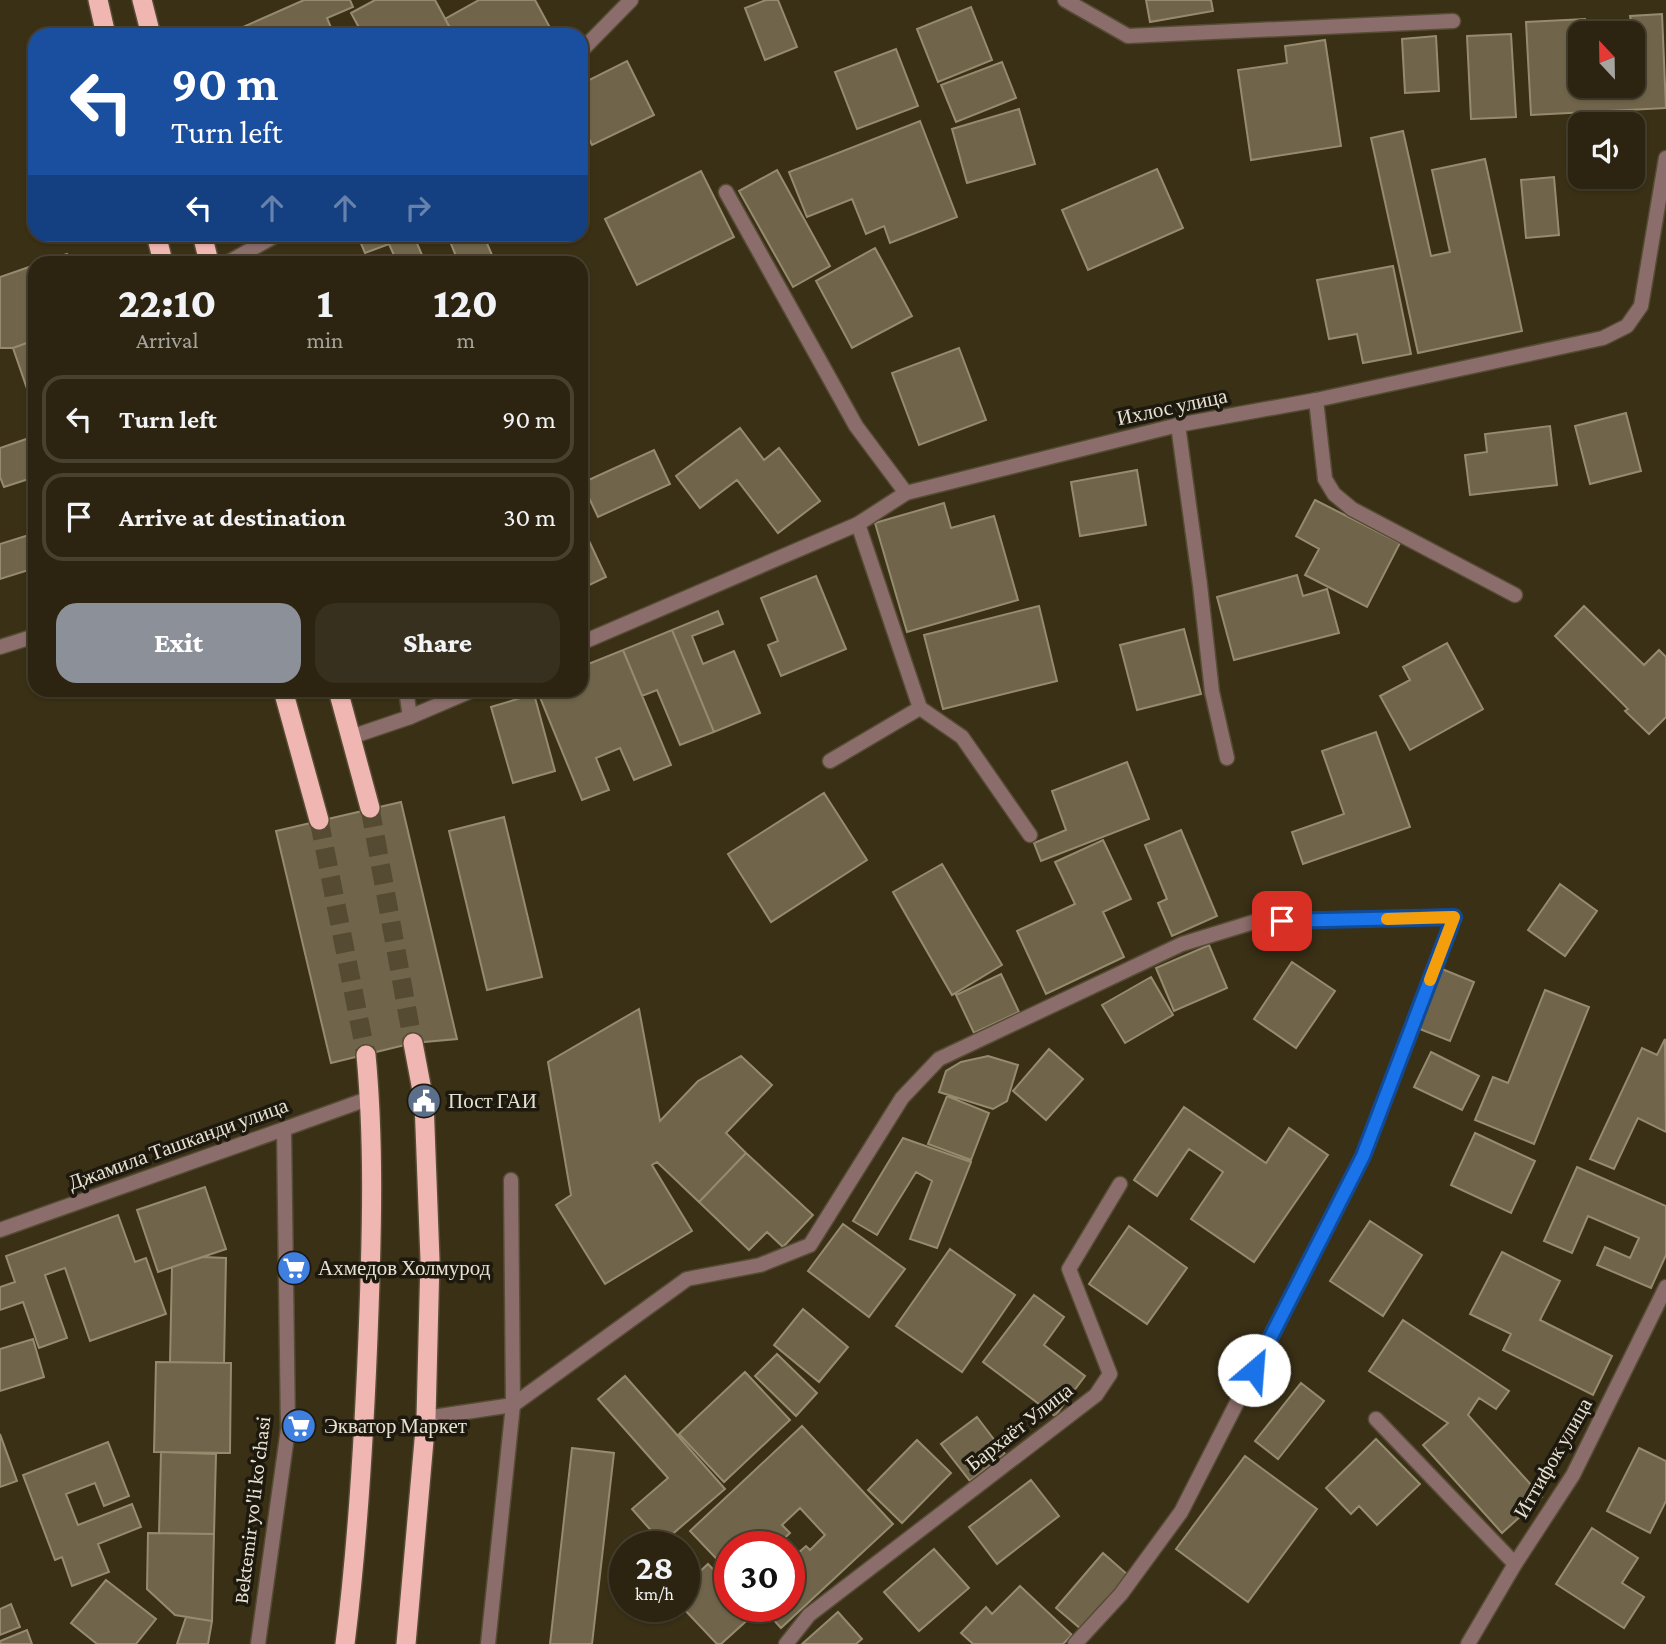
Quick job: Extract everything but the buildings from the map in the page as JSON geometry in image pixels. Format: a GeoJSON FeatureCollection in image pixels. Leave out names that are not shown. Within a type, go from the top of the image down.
{"type":"FeatureCollection","features":[{"type":"Feature","properties":{"kind":"highway"},"geometry":{"type":"LineString","coordinates":[[98,0],[104,28]]}},
{"type":"Feature","properties":{"kind":"highway"},"geometry":{"type":"LineString","coordinates":[[142,0],[149,28]]}},
{"type":"Feature","properties":{"kind":"highway"},"geometry":{"type":"LineString","coordinates":[[285,697],[319,820]]}},
{"type":"Feature","properties":{"kind":"highway"},"geometry":{"type":"LineString","coordinates":[[340,697],[370,808]]}},
{"type":"Feature","properties":{"kind":"highway"},"geometry":{"type":"LineString","coordinates":[[406,1644],[426,1418],[430,1260],[424,1101],[413,1043]]}},
{"type":"Feature","properties":{"kind":"highway"},"geometry":{"type":"LineString","coordinates":[[345,1644],[365,1433],[371,1231],[370,1098],[366,1055]]}},
{"type":"Feature","properties":{"kind":"street"},"geometry":{"type":"LineString","coordinates":[[588,44],[631,0]]}},
{"type":"Feature","properties":{"kind":"street"},"geometry":{"type":"LineString","coordinates":[[1065,0],[1128,36],[1453,21]]}},
{"type":"Feature","properties":{"kind":"street","name":"Ихлос улица"},"geometry":{"type":"LineString","coordinates":[[588,640],[858,524],[906,493],[1178,425],[1316,400],[1603,338],[1627,326],[1641,306],[1666,158]]}},
{"type":"Feature","properties":{"kind":"street"},"geometry":{"type":"LineString","coordinates":[[726,192],[856,426],[906,493]]}},
{"type":"Feature","properties":{"kind":"street"},"geometry":{"type":"LineString","coordinates":[[240,256],[264,242]]}},
{"type":"Feature","properties":{"kind":"street"},"geometry":{"type":"LineString","coordinates":[[1316,400],[1325,480],[1334,494],[1352,509],[1515,594]]}},
{"type":"Feature","properties":{"kind":"street"},"geometry":{"type":"LineString","coordinates":[[1178,425],[1212,692],[1227,758]]}},
{"type":"Feature","properties":{"kind":"street"},"geometry":{"type":"LineString","coordinates":[[858,524],[920,708],[962,737],[1030,835]]}},
{"type":"Feature","properties":{"kind":"street"},"geometry":{"type":"LineString","coordinates":[[0,648],[28,638]]}},
{"type":"Feature","properties":{"kind":"street"},"geometry":{"type":"LineString","coordinates":[[407,697],[411,717]]}},
{"type":"Feature","properties":{"kind":"street"},"geometry":{"type":"LineString","coordinates":[[351,737],[411,717],[457,697]]}},
{"type":"Feature","properties":{"kind":"street"},"geometry":{"type":"LineString","coordinates":[[830,761],[920,708]]}},
{"type":"Feature","properties":{"kind":"street"},"geometry":{"type":"LineString","coordinates":[[426,1418],[513,1405],[687,1279],[760,1265],[810,1245],[902,1098],[939,1059],[1182,944],[1257,921],[1454,917],[1363,1156],[1181,1512],[1121,1594],[1075,1644]]}},
{"type":"Feature","properties":{"kind":"street","name":"Джамила Ташканди улица"},"geometry":{"type":"LineString","coordinates":[[0,1230],[370,1098]]}},
{"type":"Feature","properties":{"kind":"street","name":"Bektemir yo'li ko'chasi"},"geometry":{"type":"LineString","coordinates":[[258,1644],[288,1429],[285,1129]]}},
{"type":"Feature","properties":{"kind":"street"},"geometry":{"type":"LineString","coordinates":[[488,1644],[513,1405],[515,1356],[512,1180]]}},
{"type":"Feature","properties":{"kind":"street","name":"Бархаёт Улица"},"geometry":{"type":"LineString","coordinates":[[786,1644],[809,1615],[1096,1395],[1110,1374],[1069,1269],[1121,1184]]}},
{"type":"Feature","properties":{"kind":"street","name":"Иттифок улица"},"geometry":{"type":"LineString","coordinates":[[1468,1644],[1514,1564],[1573,1475],[1666,1287]]}},
{"type":"Feature","properties":{"kind":"street"},"geometry":{"type":"LineString","coordinates":[[1376,1419],[1514,1564]]}},
{"type":"Feature","properties":{"kind":"tunnel"},"geometry":{"type":"LineString","coordinates":[[370,808],[413,1043]]}},
{"type":"Feature","properties":{"kind":"tunnel"},"geometry":{"type":"LineString","coordinates":[[319,820],[366,1055]]}},
{"type":"Feature","properties":{"kind":"slow traffic"},"geometry":{"type":"LineString","coordinates":[[1387,919],[1454,917],[1430,980]]}},
{"type":"Feature","properties":{"kind":"place","name":"Пост ГАИ"},"geometry":{"type":"Point","coordinates":[424,1101]}},
{"type":"Feature","properties":{"kind":"place","name":"Ахмедов Холмурод"},"geometry":{"type":"Point","coordinates":[294,1268]}},
{"type":"Feature","properties":{"kind":"place","name":"Экватор Маркет"},"geometry":{"type":"Point","coordinates":[299,1426]}},
{"type":"Feature","properties":{"kind":"route"},"geometry":{"type":"LineString","coordinates":[[1254,1370],[1363,1156],[1454,917],[1282,921]]}}]}
